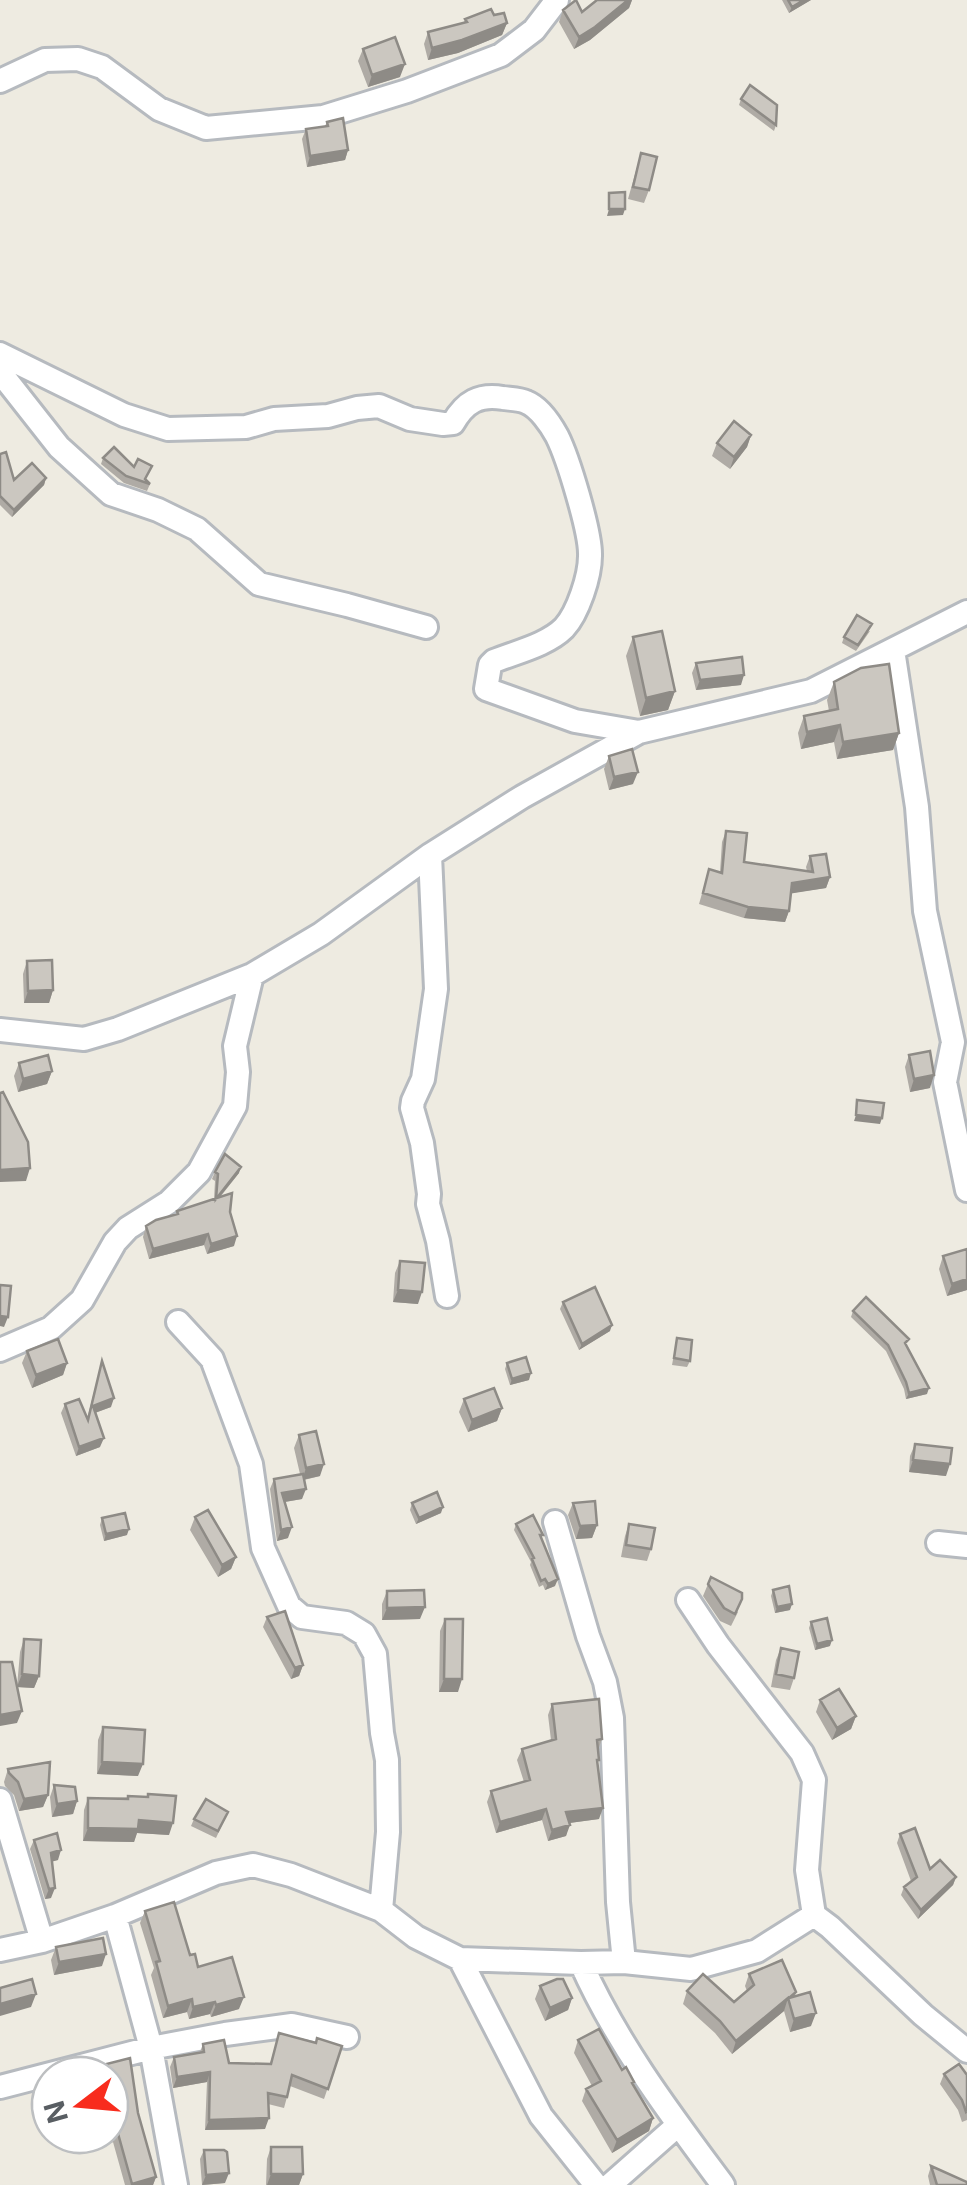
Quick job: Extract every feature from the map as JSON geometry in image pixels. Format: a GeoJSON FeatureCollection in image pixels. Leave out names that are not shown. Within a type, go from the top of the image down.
{"type":"FeatureCollection","features":[{"type":"Feature","properties":{"kind":"street"},"geometry":{"type":"LineString","coordinates":[[0,81],[45,60],[78,59],[102,68],[159,109],[206,128],[323,117],[407,91],[501,55],[534,30],[557,0]]}},
{"type":"Feature","properties":{"kind":"street"},"geometry":{"type":"LineString","coordinates":[[0,354],[124,415],[168,429],[246,428],[274,419],[328,416],[379,406],[410,419],[443,424],[453,423],[462,407],[488,396],[527,402],[544,416],[557,436],[588,532],[590,558],[572,617],[560,632],[494,662],[486,688],[575,721],[638,732]]}},
{"type":"Feature","properties":{"kind":"street"},"geometry":{"type":"LineString","coordinates":[[0,372],[59,447],[111,494],[197,529],[259,584],[426,628]]}},
{"type":"Feature","properties":{"kind":"street"},"geometry":{"type":"LineString","coordinates":[[0,1030],[84,1039],[252,975],[321,934],[430,855],[522,797],[638,732],[811,691],[967,612]]}},
{"type":"Feature","properties":{"kind":"street"},"geometry":{"type":"LineString","coordinates":[[893,650],[917,807],[925,912],[953,1042],[946,1082],[967,1190]]}},
{"type":"Feature","properties":{"kind":"street"},"geometry":{"type":"LineString","coordinates":[[430,855],[436,989],[423,1079],[412,1108],[422,1143],[428,1204],[447,1296]]}},
{"type":"Feature","properties":{"kind":"street"},"geometry":{"type":"LineString","coordinates":[[0,1350],[51,1328],[82,1300],[115,1242],[128,1228],[169,1202],[199,1172],[235,1106],[235,1046],[252,975]]}},
{"type":"Feature","properties":{"kind":"street"},"geometry":{"type":"LineString","coordinates":[[178,1322],[212,1359],[251,1464],[263,1548],[289,1606],[302,1618],[346,1623],[364,1634],[375,1654],[387,1760],[388,1832],[381,1910]]}},
{"type":"Feature","properties":{"kind":"street"},"geometry":{"type":"LineString","coordinates":[[555,1522],[588,1636],[606,1682],[612,1718],[618,1902],[624,1962]]}},
{"type":"Feature","properties":{"kind":"street"},"geometry":{"type":"LineString","coordinates":[[938,1543],[967,1546]]}},
{"type":"Feature","properties":{"kind":"street"},"geometry":{"type":"LineString","coordinates":[[688,1600],[718,1646],[802,1753],[814,1780],[807,1870],[814,1915],[967,2051]]}},
{"type":"Feature","properties":{"kind":"street"},"geometry":{"type":"LineString","coordinates":[[0,1800],[42,1941]]}},
{"type":"Feature","properties":{"kind":"street"},"geometry":{"type":"LineString","coordinates":[[0,1950],[42,1941],[116,1916],[216,1873],[253,1865],[292,1874],[381,1910],[416,1937],[460,1959],[624,1962],[691,1969],[757,1952],[814,1915]]}},
{"type":"Feature","properties":{"kind":"street"},"geometry":{"type":"LineString","coordinates":[[116,1916],[151,2048],[176,2185]]}},
{"type":"Feature","properties":{"kind":"street"},"geometry":{"type":"LineString","coordinates":[[460,1959],[541,2116],[596,2185]]}},
{"type":"Feature","properties":{"kind":"street"},"geometry":{"type":"LineString","coordinates":[[582,1964],[598,2003],[678,2125],[723,2185]]}},
{"type":"Feature","properties":{"kind":"street"},"geometry":{"type":"LineString","coordinates":[[0,2087],[151,2048],[292,2025],[347,2037]]}},
{"type":"Feature","properties":{"kind":"street"},"geometry":{"type":"LineString","coordinates":[[610,2185],[678,2125]]}},
{"type":"Feature","properties":{"kind":"building"},"geometry":{"type":"Polygon","coordinates":[[[576,0],[582,12],[597,0],[628,0],[579,37],[563,10],[576,0]]]}},
{"type":"Feature","properties":{"kind":"building"},"geometry":{"type":"Polygon","coordinates":[[[491,9],[494,15],[504,13],[507,23],[432,48],[428,32],[467,22],[465,19],[491,9]]]}},
{"type":"Feature","properties":{"kind":"building"},"geometry":{"type":"Polygon","coordinates":[[[395,37],[405,64],[372,75],[363,49],[395,37]]]}},
{"type":"Feature","properties":{"kind":"building"},"geometry":{"type":"Polygon","coordinates":[[[750,85],[777,105],[776,125],[741,99],[750,85]]]}},
{"type":"Feature","properties":{"kind":"building"},"geometry":{"type":"Polygon","coordinates":[[[343,118],[348,150],[310,156],[306,129],[328,126],[327,122],[343,118]]]}},
{"type":"Feature","properties":{"kind":"building"},"geometry":{"type":"Polygon","coordinates":[[[641,153],[657,157],[649,190],[633,187],[641,153]]]}},
{"type":"Feature","properties":{"kind":"building"},"geometry":{"type":"Polygon","coordinates":[[[625,192],[625,209],[609,209],[609,193],[625,192]]]}},
{"type":"Feature","properties":{"kind":"building"},"geometry":{"type":"Polygon","coordinates":[[[734,421],[751,435],[734,457],[717,443],[734,421]]]}},
{"type":"Feature","properties":{"kind":"building"},"geometry":{"type":"Polygon","coordinates":[[[114,447],[134,467],[138,459],[152,466],[145,479],[150,484],[126,476],[103,458],[114,447]]]}},
{"type":"Feature","properties":{"kind":"building"},"geometry":{"type":"Polygon","coordinates":[[[6,452],[14,480],[32,463],[46,478],[14,510],[0,496],[0,454],[6,452]]]}},
{"type":"Feature","properties":{"kind":"building"},"geometry":{"type":"Polygon","coordinates":[[[857,615],[872,624],[858,645],[844,637],[857,615]]]}},
{"type":"Feature","properties":{"kind":"building"},"geometry":{"type":"Polygon","coordinates":[[[662,631],[675,691],[646,698],[633,637],[662,631]]]}},
{"type":"Feature","properties":{"kind":"building"},"geometry":{"type":"Polygon","coordinates":[[[742,657],[744,675],[700,680],[696,663],[742,657]]]}},
{"type":"Feature","properties":{"kind":"building"},"geometry":{"type":"Polygon","coordinates":[[[889,664],[899,733],[843,742],[840,725],[807,732],[804,716],[838,709],[834,682],[861,668],[889,664]]]}},
{"type":"Feature","properties":{"kind":"building"},"geometry":{"type":"Polygon","coordinates":[[[632,749],[638,772],[614,777],[609,756],[632,749]]]}},
{"type":"Feature","properties":{"kind":"building"},"geometry":{"type":"Polygon","coordinates":[[[726,831],[747,833],[744,862],[813,872],[810,856],[826,854],[830,877],[792,883],[789,911],[748,907],[703,893],[709,869],[722,873],[726,831]]]}},
{"type":"Feature","properties":{"kind":"building"},"geometry":{"type":"Polygon","coordinates":[[[52,960],[53,990],[28,991],[27,961],[52,960]]]}},
{"type":"Feature","properties":{"kind":"building"},"geometry":{"type":"Polygon","coordinates":[[[930,1051],[934,1075],[914,1079],[909,1055],[930,1051]]]}},
{"type":"Feature","properties":{"kind":"building"},"geometry":{"type":"Polygon","coordinates":[[[48,1055],[52,1071],[23,1079],[19,1063],[48,1055]]]}},
{"type":"Feature","properties":{"kind":"building"},"geometry":{"type":"Polygon","coordinates":[[[3,1092],[28,1142],[30,1168],[0,1170],[3,1092]]]}},
{"type":"Feature","properties":{"kind":"building"},"geometry":{"type":"Polygon","coordinates":[[[857,1100],[884,1103],[882,1118],[856,1115],[857,1100]]]}},
{"type":"Feature","properties":{"kind":"building"},"geometry":{"type":"Polygon","coordinates":[[[225,1154],[241,1167],[216,1199],[215,1172],[225,1154]]]}},
{"type":"Feature","properties":{"kind":"building"},"geometry":{"type":"Polygon","coordinates":[[[232,1193],[230,1212],[237,1236],[211,1244],[208,1234],[153,1249],[146,1226],[232,1193]]]}},
{"type":"Feature","properties":{"kind":"building"},"geometry":{"type":"Polygon","coordinates":[[[967,1249],[967,1279],[952,1284],[943,1256],[967,1249]]]}},
{"type":"Feature","properties":{"kind":"building"},"geometry":{"type":"Polygon","coordinates":[[[400,1261],[425,1263],[422,1292],[398,1290],[400,1261]]]}},
{"type":"Feature","properties":{"kind":"building"},"geometry":{"type":"Polygon","coordinates":[[[0,1285],[11,1286],[8,1317],[0,1316],[0,1285]]]}},
{"type":"Feature","properties":{"kind":"building"},"geometry":{"type":"Polygon","coordinates":[[[595,1287],[612,1325],[582,1344],[563,1302],[595,1287]]]}},
{"type":"Feature","properties":{"kind":"building"},"geometry":{"type":"Polygon","coordinates":[[[866,1297],[909,1339],[905,1343],[929,1388],[909,1393],[888,1345],[853,1311],[866,1297]]]}},
{"type":"Feature","properties":{"kind":"building"},"geometry":{"type":"Polygon","coordinates":[[[677,1338],[692,1340],[690,1361],[674,1358],[677,1338]]]}},
{"type":"Feature","properties":{"kind":"building"},"geometry":{"type":"Polygon","coordinates":[[[58,1339],[67,1363],[36,1375],[27,1351],[58,1339]]]}},
{"type":"Feature","properties":{"kind":"building"},"geometry":{"type":"Polygon","coordinates":[[[526,1357],[531,1373],[512,1379],[507,1363],[526,1357]]]}},
{"type":"Feature","properties":{"kind":"building"},"geometry":{"type":"Polygon","coordinates":[[[102,1361],[114,1398],[93,1406],[104,1438],[79,1447],[65,1404],[79,1399],[88,1420],[102,1361]]]}},
{"type":"Feature","properties":{"kind":"building"},"geometry":{"type":"Polygon","coordinates":[[[494,1388],[502,1408],[472,1420],[464,1399],[494,1388]]]}},
{"type":"Feature","properties":{"kind":"building"},"geometry":{"type":"Polygon","coordinates":[[[316,1431],[324,1464],[306,1468],[299,1435],[316,1431]]]}},
{"type":"Feature","properties":{"kind":"building"},"geometry":{"type":"Polygon","coordinates":[[[915,1444],[952,1448],[950,1464],[913,1460],[915,1444]]]}},
{"type":"Feature","properties":{"kind":"building"},"geometry":{"type":"Polygon","coordinates":[[[303,1474],[306,1489],[282,1493],[292,1527],[281,1530],[274,1479],[303,1474]]]}},
{"type":"Feature","properties":{"kind":"building"},"geometry":{"type":"Polygon","coordinates":[[[437,1492],[443,1507],[419,1518],[412,1503],[437,1492]]]}},
{"type":"Feature","properties":{"kind":"building"},"geometry":{"type":"Polygon","coordinates":[[[595,1501],[597,1525],[580,1526],[573,1503],[595,1501]]]}},
{"type":"Feature","properties":{"kind":"building"},"geometry":{"type":"Polygon","coordinates":[[[208,1510],[236,1557],[222,1565],[195,1517],[208,1510]]]}},
{"type":"Feature","properties":{"kind":"building"},"geometry":{"type":"Polygon","coordinates":[[[125,1513],[129,1529],[106,1534],[102,1518],[125,1513]]]}},
{"type":"Feature","properties":{"kind":"building"},"geometry":{"type":"Polygon","coordinates":[[[533,1515],[558,1579],[548,1584],[545,1579],[541,1581],[516,1524],[533,1515]]]}},
{"type":"Feature","properties":{"kind":"building"},"geometry":{"type":"Polygon","coordinates":[[[629,1524],[655,1528],[651,1549],[626,1545],[629,1524]]]}},
{"type":"Feature","properties":{"kind":"building"},"geometry":{"type":"Polygon","coordinates":[[[711,1577],[742,1593],[735,1614],[724,1608],[708,1584],[711,1577]]]}},
{"type":"Feature","properties":{"kind":"building"},"geometry":{"type":"Polygon","coordinates":[[[789,1586],[792,1604],[777,1607],[773,1590],[789,1586]]]}},
{"type":"Feature","properties":{"kind":"building"},"geometry":{"type":"Polygon","coordinates":[[[424,1590],[425,1607],[387,1608],[387,1591],[424,1590]]]}},
{"type":"Feature","properties":{"kind":"building"},"geometry":{"type":"Polygon","coordinates":[[[285,1611],[303,1665],[295,1668],[267,1617],[285,1611]]]}},
{"type":"Feature","properties":{"kind":"building"},"geometry":{"type":"Polygon","coordinates":[[[827,1618],[832,1640],[817,1644],[811,1622],[827,1618]]]}},
{"type":"Feature","properties":{"kind":"building"},"geometry":{"type":"Polygon","coordinates":[[[445,1619],[463,1619],[462,1679],[444,1679],[445,1619]]]}},
{"type":"Feature","properties":{"kind":"building"},"geometry":{"type":"Polygon","coordinates":[[[24,1639],[41,1640],[39,1676],[22,1674],[24,1639]]]}},
{"type":"Feature","properties":{"kind":"building"},"geometry":{"type":"Polygon","coordinates":[[[781,1648],[799,1652],[794,1678],[776,1674],[781,1648]]]}},
{"type":"Feature","properties":{"kind":"building"},"geometry":{"type":"Polygon","coordinates":[[[0,1662],[12,1662],[22,1711],[0,1715],[0,1662]]]}},
{"type":"Feature","properties":{"kind":"building"},"geometry":{"type":"Polygon","coordinates":[[[839,1689],[856,1716],[837,1728],[820,1700],[839,1689]]]}},
{"type":"Feature","properties":{"kind":"building"},"geometry":{"type":"Polygon","coordinates":[[[599,1699],[602,1739],[597,1740],[597,1760],[603,1808],[566,1812],[570,1825],[552,1830],[546,1809],[500,1822],[491,1791],[530,1780],[522,1749],[556,1739],[552,1704],[599,1699]]]}},
{"type":"Feature","properties":{"kind":"building"},"geometry":{"type":"Polygon","coordinates":[[[103,1727],[145,1730],[143,1764],[102,1762],[103,1727]]]}},
{"type":"Feature","properties":{"kind":"building"},"geometry":{"type":"Polygon","coordinates":[[[50,1762],[48,1795],[24,1799],[8,1769],[50,1762]]]}},
{"type":"Feature","properties":{"kind":"building"},"geometry":{"type":"Polygon","coordinates":[[[54,1785],[75,1787],[77,1801],[57,1804],[54,1785]]]}},
{"type":"Feature","properties":{"kind":"building"},"geometry":{"type":"Polygon","coordinates":[[[148,1794],[176,1796],[173,1823],[139,1820],[138,1829],[88,1828],[88,1798],[128,1799],[148,1794]]]}},
{"type":"Feature","properties":{"kind":"building"},"geometry":{"type":"Polygon","coordinates":[[[206,1799],[228,1812],[218,1831],[194,1819],[206,1799]]]}},
{"type":"Feature","properties":{"kind":"building"},"geometry":{"type":"Polygon","coordinates":[[[915,1828],[930,1869],[940,1860],[956,1877],[921,1910],[904,1887],[917,1877],[900,1834],[915,1828]]]}},
{"type":"Feature","properties":{"kind":"building"},"geometry":{"type":"Polygon","coordinates":[[[57,1833],[61,1850],[51,1853],[55,1888],[49,1889],[34,1840],[57,1833]]]}},
{"type":"Feature","properties":{"kind":"building"},"geometry":{"type":"Polygon","coordinates":[[[174,1902],[190,1955],[195,1954],[198,1967],[232,1957],[244,1997],[216,2005],[215,2002],[193,2007],[192,1999],[168,2006],[145,1911],[174,1902]]]}},
{"type":"Feature","properties":{"kind":"building"},"geometry":{"type":"Polygon","coordinates":[[[103,1938],[106,1954],[59,1962],[56,1947],[103,1938]]]}},
{"type":"Feature","properties":{"kind":"building"},"geometry":{"type":"Polygon","coordinates":[[[782,1960],[796,1992],[789,1998],[810,1992],[816,2013],[794,2019],[788,1998],[736,2041],[687,1991],[703,1974],[734,2002],[754,1985],[749,1974],[782,1960]]]}},
{"type":"Feature","properties":{"kind":"building"},"geometry":{"type":"Polygon","coordinates":[[[32,1979],[36,1994],[0,2004],[0,1988],[32,1979]]]}},
{"type":"Feature","properties":{"kind":"building"},"geometry":{"type":"Polygon","coordinates":[[[563,1979],[572,1998],[550,2008],[540,1986],[563,1979]]]}},
{"type":"Feature","properties":{"kind":"building"},"geometry":{"type":"Polygon","coordinates":[[[599,2029],[622,2070],[626,2067],[653,2118],[617,2140],[586,2089],[601,2081],[578,2040],[599,2029]]]}},
{"type":"Feature","properties":{"kind":"building"},"geometry":{"type":"Polygon","coordinates":[[[279,2033],[342,2046],[328,2089],[292,2075],[287,2097],[268,2093],[269,2118],[209,2120],[210,2072],[177,2077],[174,2057],[204,2052],[203,2044],[224,2040],[229,2063],[271,2064],[279,2033]]]}},
{"type":"Feature","properties":{"kind":"building"},"geometry":{"type":"Polygon","coordinates":[[[130,2058],[138,2113],[156,2177],[132,2184],[124,2155],[130,2155],[130,2058]]]}},
{"type":"Feature","properties":{"kind":"building"},"geometry":{"type":"Polygon","coordinates":[[[959,2064],[967,2075],[966,2112],[944,2074],[959,2064]]]}},
{"type":"Feature","properties":{"kind":"building"},"geometry":{"type":"Polygon","coordinates":[[[271,2147],[302,2147],[303,2174],[271,2174],[271,2147]]]}},
{"type":"Feature","properties":{"kind":"building"},"geometry":{"type":"Polygon","coordinates":[[[204,2150],[227,2152],[229,2173],[206,2175],[204,2150]]]}},
{"type":"Feature","properties":{"kind":"building"},"geometry":{"type":"Polygon","coordinates":[[[931,2166],[967,2182],[967,2185],[937,2185],[931,2166]]]}}]}
